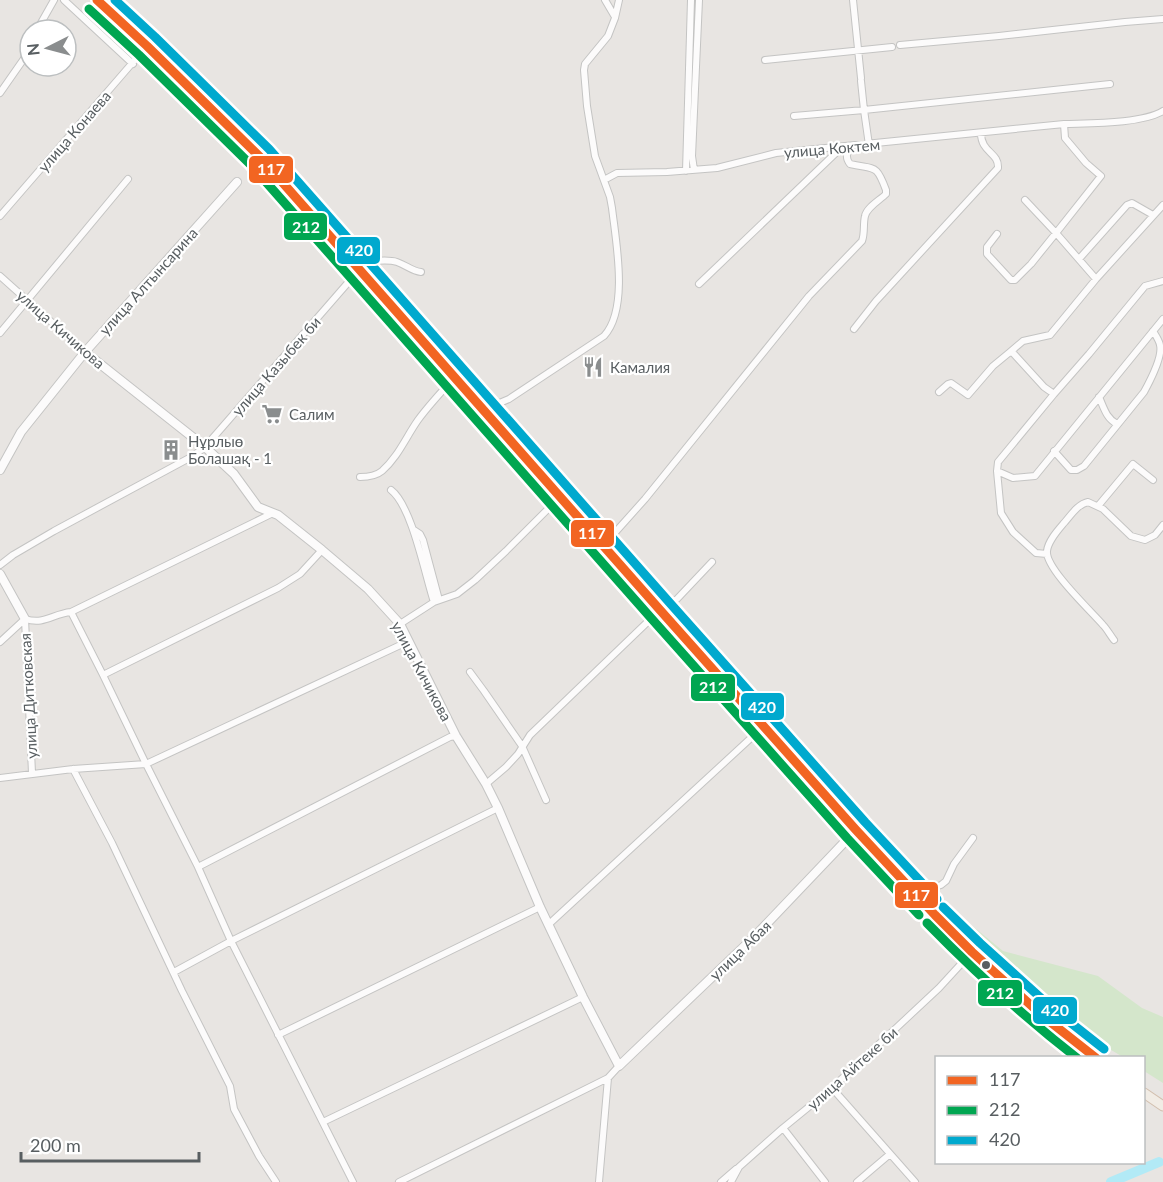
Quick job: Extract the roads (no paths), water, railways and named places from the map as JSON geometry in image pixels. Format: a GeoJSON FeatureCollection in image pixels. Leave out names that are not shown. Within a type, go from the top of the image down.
{"type":"FeatureCollection","features":[{"type":"Feature","properties":{"kind":"main road"},"geometry":{"type":"LineString","coordinates":[[97,0],[260,157],[603,546],[856,830],[918,896],[972,952],[1044,1017],[1094,1056]]}},
{"type":"Feature","properties":{"kind":"main road"},"geometry":{"type":"LineString","coordinates":[[1145,1094],[1163,1106]]}},
{"type":"Feature","properties":{"kind":"street"},"geometry":{"type":"LineString","coordinates":[[44,18],[54,0]]}},
{"type":"Feature","properties":{"kind":"street"},"geometry":{"type":"LineString","coordinates":[[64,0],[133,64]]}},
{"type":"Feature","properties":{"kind":"street"},"geometry":{"type":"LineString","coordinates":[[605,0],[615,18]]}},
{"type":"Feature","properties":{"kind":"street"},"geometry":{"type":"LineString","coordinates":[[483,410],[509,399],[604,336],[610,330],[617,311],[619,274],[612,208],[595,156],[584,70],[585,64],[608,36],[620,0]]}},
{"type":"Feature","properties":{"kind":"street"},"geometry":{"type":"LineString","coordinates":[[686,171],[691,0]]}},
{"type":"Feature","properties":{"kind":"street"},"geometry":{"type":"LineString","coordinates":[[694,170],[692,156],[699,0]]}},
{"type":"Feature","properties":{"kind":"street"},"geometry":{"type":"LineString","coordinates":[[853,0],[869,145]]}},
{"type":"Feature","properties":{"kind":"street"},"geometry":{"type":"LineString","coordinates":[[900,45],[1163,19]]}},
{"type":"Feature","properties":{"kind":"street","name":"улица Конаева"},"geometry":{"type":"LineString","coordinates":[[0,216],[147,46]]}},
{"type":"Feature","properties":{"kind":"street"},"geometry":{"type":"LineString","coordinates":[[765,60],[892,47]]}},
{"type":"Feature","properties":{"kind":"street"},"geometry":{"type":"LineString","coordinates":[[0,93],[18,67]]}},
{"type":"Feature","properties":{"kind":"street"},"geometry":{"type":"LineString","coordinates":[[794,116],[1110,84]]}},
{"type":"Feature","properties":{"kind":"street","name":"улица Коктем"},"geometry":{"type":"LineString","coordinates":[[604,180],[617,173],[717,168],[776,153],[1064,124],[1126,121],[1163,111]]}},
{"type":"Feature","properties":{"kind":"street"},"geometry":{"type":"LineString","coordinates":[[997,234],[987,247],[987,254],[1013,280],[1017,279],[1101,176],[1086,163],[1065,138],[1064,124]]}},
{"type":"Feature","properties":{"kind":"street"},"geometry":{"type":"LineString","coordinates":[[854,329],[876,301],[998,168],[997,160],[982,144],[981,134]]}},
{"type":"Feature","properties":{"kind":"street"},"geometry":{"type":"LineString","coordinates":[[699,284],[841,147]]}},
{"type":"Feature","properties":{"kind":"street"},"geometry":{"type":"LineString","coordinates":[[603,546],[645,499],[808,296],[862,241],[865,235],[867,211],[886,194],[886,190],[877,170],[849,164],[847,155],[849,147]]}},
{"type":"Feature","properties":{"kind":"street"},"geometry":{"type":"LineString","coordinates":[[0,333],[128,179]]}},
{"type":"Feature","properties":{"kind":"street","name":"улица Алтынсарина"},"geometry":{"type":"LineString","coordinates":[[0,470],[21,432],[85,352],[237,182]]}},
{"type":"Feature","properties":{"kind":"street"},"geometry":{"type":"LineString","coordinates":[[1025,201],[1096,279]]}},
{"type":"Feature","properties":{"kind":"street"},"geometry":{"type":"LineString","coordinates":[[1079,259],[1127,205],[1132,203],[1153,215]]}},
{"type":"Feature","properties":{"kind":"street"},"geometry":{"type":"LineString","coordinates":[[939,392],[951,383],[968,395],[993,366],[1023,341],[1050,335],[1096,279],[1163,205]]}},
{"type":"Feature","properties":{"kind":"street"},"geometry":{"type":"LineString","coordinates":[[360,268],[366,262],[383,260],[398,262],[421,272]]}},
{"type":"Feature","properties":{"kind":"street","name":"улица Казыбек би"},"geometry":{"type":"LineString","coordinates":[[0,565],[54,531],[193,456],[205,447],[360,268]]}},
{"type":"Feature","properties":{"kind":"street","name":"улица Кичикова"},"geometry":{"type":"LineString","coordinates":[[0,276],[85,352],[205,447],[234,474],[258,507],[273,513],[322,550],[368,589],[400,624],[456,736],[498,808],[548,925],[619,1065]]}},
{"type":"Feature","properties":{"kind":"street"},"geometry":{"type":"LineString","coordinates":[[1047,554],[1036,553],[1012,532],[1001,513],[998,462],[1145,286],[1162,280]]}},
{"type":"Feature","properties":{"kind":"street"},"geometry":{"type":"LineString","coordinates":[[997,471],[1013,478],[1035,476],[1163,319]]}},
{"type":"Feature","properties":{"kind":"street"},"geometry":{"type":"LineString","coordinates":[[1054,451],[1071,470],[1084,466],[1144,392],[1151,379],[1161,353],[1153,331]]}},
{"type":"Feature","properties":{"kind":"street"},"geometry":{"type":"LineString","coordinates":[[1010,352],[1044,387],[1054,394]]}},
{"type":"Feature","properties":{"kind":"street"},"geometry":{"type":"LineString","coordinates":[[360,477],[369,477],[384,470],[423,413],[455,377]]}},
{"type":"Feature","properties":{"kind":"street"},"geometry":{"type":"LineString","coordinates":[[1099,398],[1110,420],[1117,423]]}},
{"type":"Feature","properties":{"kind":"street"},"geometry":{"type":"LineString","coordinates":[[1098,506],[1133,464],[1153,480]]}},
{"type":"Feature","properties":{"kind":"street"},"geometry":{"type":"LineString","coordinates":[[391,490],[397,495],[414,530],[436,601]]}},
{"type":"Feature","properties":{"kind":"street"},"geometry":{"type":"LineString","coordinates":[[400,624],[436,601],[457,594],[475,580],[560,497]]}},
{"type":"Feature","properties":{"kind":"street"},"geometry":{"type":"LineString","coordinates":[[1114,640],[1105,626],[1058,575],[1047,559],[1048,545],[1083,503],[1088,502],[1098,506],[1131,536],[1145,540],[1155,535],[1163,525]]}},
{"type":"Feature","properties":{"kind":"street"},"geometry":{"type":"LineString","coordinates":[[0,574],[25,619],[39,622],[57,614],[71,612],[273,513]]}},
{"type":"Feature","properties":{"kind":"street"},"geometry":{"type":"LineString","coordinates":[[103,675],[278,588],[300,574],[322,550]]}},
{"type":"Feature","properties":{"kind":"street"},"geometry":{"type":"LineString","coordinates":[[486,784],[518,754],[530,735],[660,610],[677,599],[712,562]]}},
{"type":"Feature","properties":{"kind":"street"},"geometry":{"type":"LineString","coordinates":[[71,612],[198,867],[231,941],[353,1182]]}},
{"type":"Feature","properties":{"kind":"street"},"geometry":{"type":"LineString","coordinates":[[0,642],[25,619]]}},
{"type":"Feature","properties":{"kind":"street","name":"улица Дитковская"},"geometry":{"type":"LineString","coordinates":[[25,619],[32,773]]}},
{"type":"Feature","properties":{"kind":"street"},"geometry":{"type":"LineString","coordinates":[[0,778],[73,768],[146,764],[409,641]]}},
{"type":"Feature","properties":{"kind":"street"},"geometry":{"type":"LineString","coordinates":[[470,672],[522,746],[546,800]]}},
{"type":"Feature","properties":{"kind":"street"},"geometry":{"type":"LineString","coordinates":[[548,925],[764,726]]}},
{"type":"Feature","properties":{"kind":"street"},"geometry":{"type":"LineString","coordinates":[[198,867],[450,737],[456,736]]}},
{"type":"Feature","properties":{"kind":"street"},"geometry":{"type":"LineString","coordinates":[[73,768],[230,1086],[234,1109],[258,1156],[276,1182]]}},
{"type":"Feature","properties":{"kind":"street"},"geometry":{"type":"LineString","coordinates":[[174,972],[231,941],[498,808]]}},
{"type":"Feature","properties":{"kind":"street","name":"улица Абая"},"geometry":{"type":"LineString","coordinates":[[619,1065],[755,936],[856,830]]}},
{"type":"Feature","properties":{"kind":"street"},"geometry":{"type":"LineString","coordinates":[[918,896],[925,890],[946,881],[954,864],[973,838]]}},
{"type":"Feature","properties":{"kind":"street"},"geometry":{"type":"LineString","coordinates":[[278,1035],[540,907]]}},
{"type":"Feature","properties":{"kind":"street","name":"улица Айтеке би"},"geometry":{"type":"LineString","coordinates":[[731,1182],[739,1167],[832,1088],[939,987],[972,952]]}},
{"type":"Feature","properties":{"kind":"street"},"geometry":{"type":"LineString","coordinates":[[323,1122],[583,997]]}},
{"type":"Feature","properties":{"kind":"street"},"geometry":{"type":"LineString","coordinates":[[399,1182],[608,1078],[619,1065]]}},
{"type":"Feature","properties":{"kind":"street"},"geometry":{"type":"LineString","coordinates":[[599,1182],[608,1078]]}},
{"type":"Feature","properties":{"kind":"street"},"geometry":{"type":"LineString","coordinates":[[832,1088],[915,1182]]}},
{"type":"Feature","properties":{"kind":"street"},"geometry":{"type":"LineString","coordinates":[[783,1128],[825,1182]]}},
{"type":"Feature","properties":{"kind":"street"},"geometry":{"type":"LineString","coordinates":[[857,1182],[890,1154]]}},
{"type":"Feature","properties":{"kind":"street"},"geometry":{"type":"LineString","coordinates":[[721,1182],[739,1167]]}},
{"type":"Feature","properties":{"kind":"waterway"},"geometry":{"type":"LineString","coordinates":[[1111,1182],[1159,1162]]}},
{"type":"Feature","properties":{"kind":"place","name":"Камалия"},"geometry":{"type":"Point","coordinates":[593,367]}},
{"type":"Feature","properties":{"kind":"place","name":"Салим"},"geometry":{"type":"Point","coordinates":[272,414]}},
{"type":"Feature","properties":{"kind":"place","name":"Нұрлыө Болашақ - 1"},"geometry":{"type":"Point","coordinates":[171,450]}}]}
